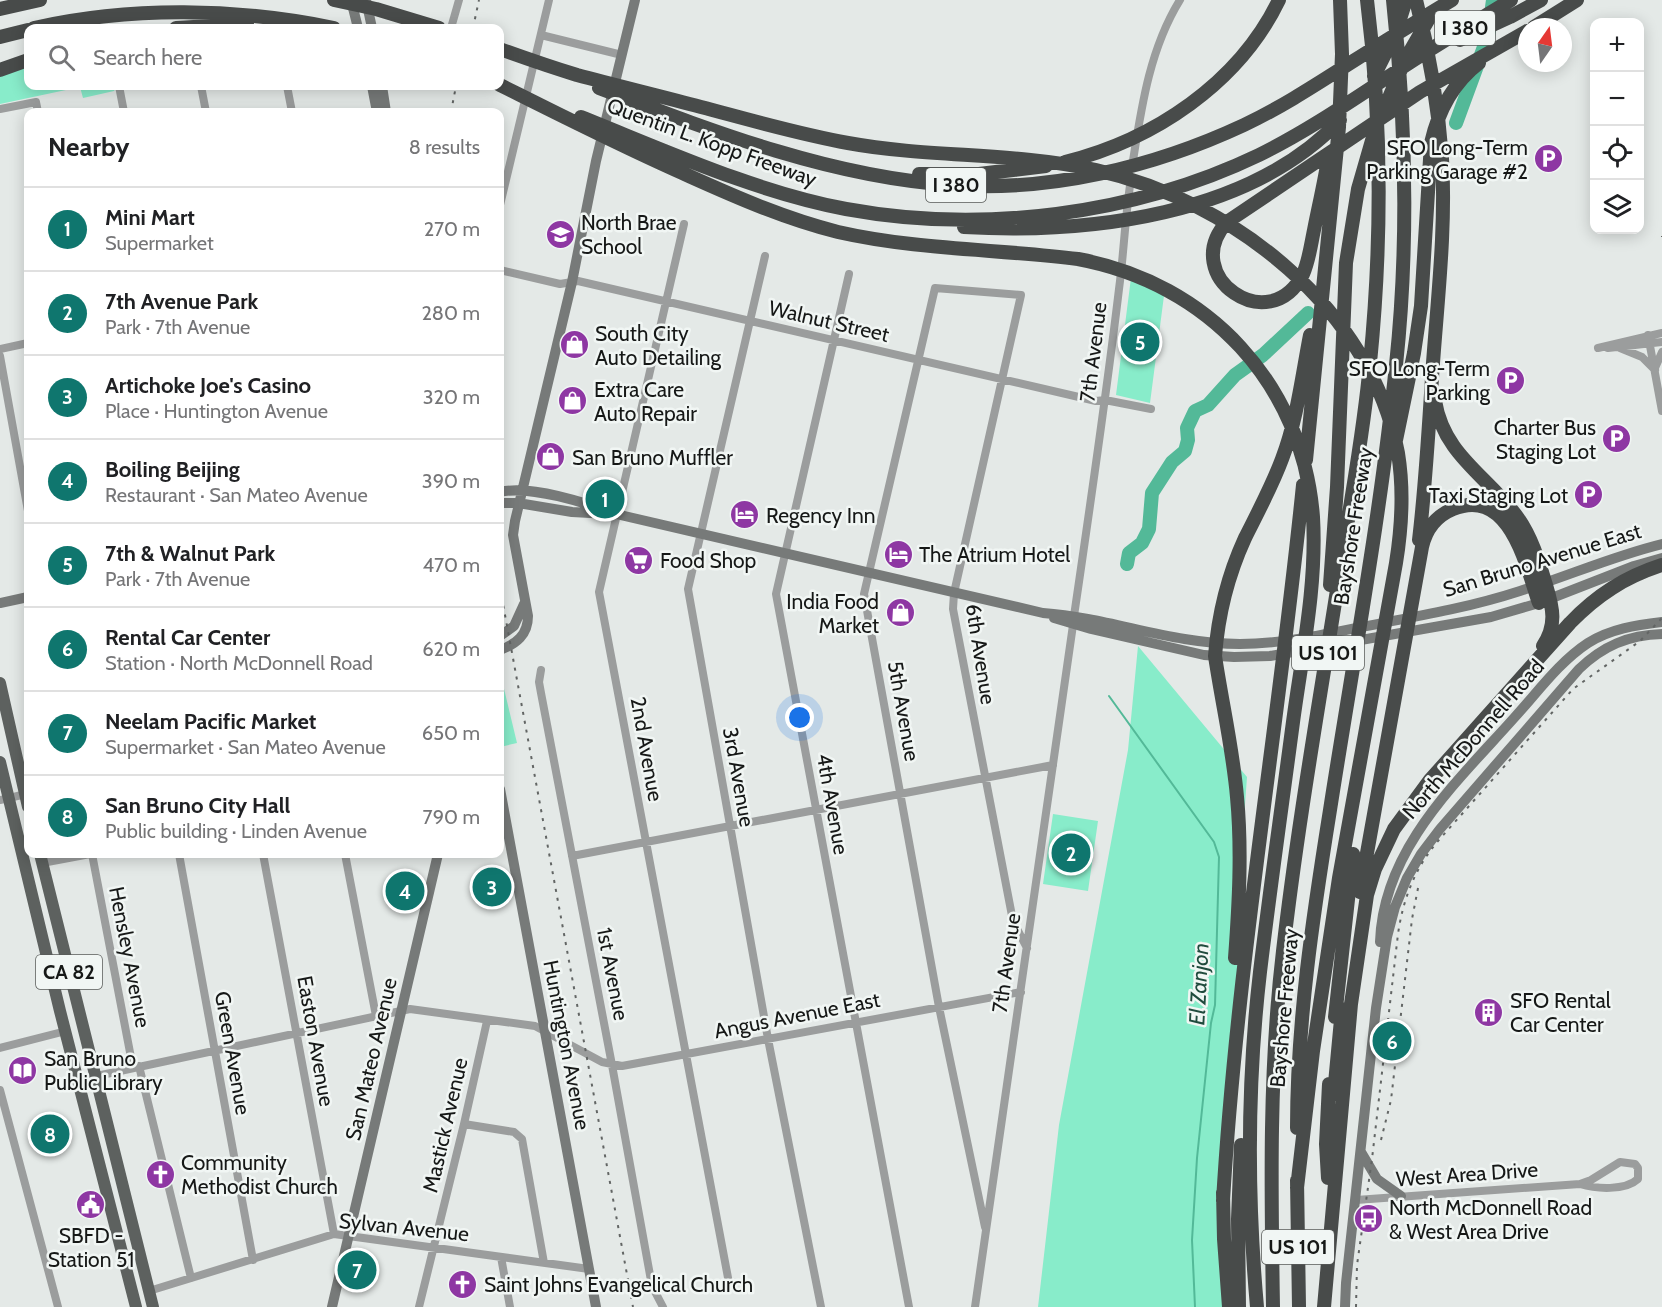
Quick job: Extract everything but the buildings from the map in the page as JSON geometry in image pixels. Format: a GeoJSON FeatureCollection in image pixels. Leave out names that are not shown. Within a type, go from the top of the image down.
{"type":"FeatureCollection","features":[{"type":"Feature","properties":{"kind":"highway"},"geometry":{"type":"LineString","coordinates":[[0,9],[40,0]]}},
{"type":"Feature","properties":{"kind":"highway"},"geometry":{"type":"LineString","coordinates":[[334,0],[376,9],[426,24]]}},
{"type":"Feature","properties":{"kind":"highway"},"geometry":{"type":"LineString","coordinates":[[361,0],[428,24]]}},
{"type":"Feature","properties":{"kind":"highway"},"geometry":{"type":"LineString","coordinates":[[807,159],[903,173],[979,174],[1049,166],[1081,157],[1114,145],[1161,123],[1207,92],[1252,44],[1280,0]]}},
{"type":"Feature","properties":{"kind":"highway"},"geometry":{"type":"LineString","coordinates":[[1223,1201],[1238,1008],[1291,601],[1339,127],[1340,0]]}},
{"type":"Feature","properties":{"kind":"highway","name":"Bayshore Freeway"},"geometry":{"type":"LineString","coordinates":[[1273,1307],[1270,1149],[1275,1024],[1287,918],[1365,411],[1376,297],[1378,151],[1374,70],[1367,0]]}},
{"type":"Feature","properties":{"kind":"highway","name":"Bayshore Freeway"},"geometry":{"type":"LineString","coordinates":[[1299,1307],[1297,1095],[1308,961],[1397,362],[1404,232],[1403,113],[1393,0]]}},
{"type":"Feature","properties":{"kind":"highway"},"geometry":{"type":"LineString","coordinates":[[846,209],[922,224],[975,228],[1036,227],[1094,223],[1157,213],[1203,202],[1250,184],[1290,163],[1329,132],[1361,95],[1387,53],[1406,0]]}},
{"type":"Feature","properties":{"kind":"highway"},"geometry":{"type":"LineString","coordinates":[[1411,608],[1423,508],[1442,220],[1442,158],[1431,66],[1416,0]]}},
{"type":"Feature","properties":{"kind":"highway"},"geometry":{"type":"LineString","coordinates":[[1323,686],[1337,487],[1346,264],[1353,215],[1365,164],[1392,87],[1418,36],[1442,0]]}},
{"type":"Feature","properties":{"kind":"highway"},"geometry":{"type":"LineString","coordinates":[[1362,55],[1442,0]]}},
{"type":"Feature","properties":{"kind":"highway","name":"Quentin L. Kopp Freeway"},"geometry":{"type":"LineString","coordinates":[[657,102],[756,144],[880,177],[952,185],[1032,183],[1106,172],[1154,160],[1200,144],[1245,124],[1317,84],[1452,0]]}},
{"type":"Feature","properties":{"kind":"highway","name":"Quentin L. Kopp Freeway"},"geometry":{"type":"LineString","coordinates":[[645,150],[788,195],[846,209],[914,217],[976,219],[1035,215],[1094,207],[1151,195],[1260,155],[1316,124],[1419,56],[1511,0]]}},
{"type":"Feature","properties":{"kind":"highway"},"geometry":{"type":"LineString","coordinates":[[1419,56],[1434,52],[1541,0]]}},
{"type":"Feature","properties":{"kind":"highway"},"geometry":{"type":"LineString","coordinates":[[1548,18],[1577,0]]}},
{"type":"Feature","properties":{"kind":"highway"},"geometry":{"type":"LineString","coordinates":[[58,24],[100,17],[194,13],[235,15],[310,24]]}},
{"type":"Feature","properties":{"kind":"highway"},"geometry":{"type":"LineString","coordinates":[[1341,29],[1338,89],[1332,137],[1329,152],[1304,273],[1293,288],[1276,299],[1259,302],[1240,298],[1225,286],[1215,269],[1213,252],[1217,235],[1233,216],[1303,169],[1329,152],[1437,81],[1518,36]]}},
{"type":"Feature","properties":{"kind":"highway"},"geometry":{"type":"LineString","coordinates":[[0,37],[24,31]]}},
{"type":"Feature","properties":{"kind":"highway"},"geometry":{"type":"LineString","coordinates":[[1375,520],[1398,432],[1414,353],[1421,306],[1429,158],[1438,118],[1450,94],[1466,74],[1488,56],[1518,37]]}},
{"type":"Feature","properties":{"kind":"highway"},"geometry":{"type":"LineString","coordinates":[[504,51],[657,102],[801,134],[862,146],[1048,162],[1110,173],[1155,187],[1198,207],[1238,230],[1263,248],[1310,291],[1340,326],[1363,359],[1380,393],[1394,438],[1401,476],[1402,516],[1396,563],[1339,878],[1322,986],[1297,1188]]}},
{"type":"Feature","properties":{"kind":"highway"},"geometry":{"type":"LineString","coordinates":[[0,70],[24,61]]}},
{"type":"Feature","properties":{"kind":"highway"},"geometry":{"type":"LineString","coordinates":[[504,86],[645,150],[748,203],[779,215],[840,232],[902,242],[1064,257],[1094,262],[1140,277],[1191,304],[1223,329],[1269,382],[1295,436],[1306,470],[1313,541],[1309,605],[1260,975],[1249,1132],[1251,1218],[1257,1307]]}},
{"type":"Feature","properties":{"kind":"highway"},"geometry":{"type":"LineString","coordinates":[[1229,1307],[1223,1201],[1226,1068],[1239,910],[1240,864],[1236,783],[1215,650],[1231,573],[1274,479],[1289,438],[1312,327],[1322,296]]}},
{"type":"Feature","properties":{"kind":"highway"},"geometry":{"type":"LineString","coordinates":[[1435,342],[1435,404],[1445,433],[1462,458],[1512,510],[1521,523],[1534,549],[1539,585]]}},
{"type":"Feature","properties":{"kind":"highway"},"geometry":{"type":"LineString","coordinates":[[1336,1030],[1423,543],[1428,529],[1442,514],[1459,507],[1476,506],[1487,509],[1507,524],[1539,585],[1553,620],[1550,634],[1515,683]]}},
{"type":"Feature","properties":{"kind":"highway"},"geometry":{"type":"LineString","coordinates":[[1326,1307],[1351,1004],[1371,882],[1379,857],[1402,816],[1444,762],[1566,627],[1596,599],[1627,578],[1662,565]]}},
{"type":"Feature","properties":{"kind":"highway"},"geometry":{"type":"LineString","coordinates":[[1326,1307],[1328,1183],[1336,1030],[1350,871],[1377,673]]}},
{"type":"Feature","properties":{"kind":"highway"},"geometry":{"type":"LineString","coordinates":[[1239,1307],[1238,1219],[1247,1034],[1261,910],[1273,870]]}},
{"type":"Feature","properties":{"kind":"main road"},"geometry":{"type":"LineString","coordinates":[[0,683],[24,787]]}},
{"type":"Feature","properties":{"kind":"main road","name":"CA 82"},"geometry":{"type":"LineString","coordinates":[[0,762],[5,799],[136,1307]]}},
{"type":"Feature","properties":{"kind":"main road","name":"CA 82"},"geometry":{"type":"LineString","coordinates":[[41,858],[153,1307]]}},
{"type":"Feature","properties":{"kind":"street"},"geometry":{"type":"LineString","coordinates":[[351,0],[357,24]]}},
{"type":"Feature","properties":{"kind":"street"},"geometry":{"type":"LineString","coordinates":[[366,0],[371,24]]}},
{"type":"Feature","properties":{"kind":"street"},"geometry":{"type":"LineString","coordinates":[[452,24],[459,0]]}},
{"type":"Feature","properties":{"kind":"street"},"geometry":{"type":"LineString","coordinates":[[504,188],[549,0]]}},
{"type":"Feature","properties":{"kind":"street"},"geometry":{"type":"LineString","coordinates":[[504,648],[516,642],[526,630],[528,620],[513,535],[518,503],[572,282],[596,161],[634,0]]}},
{"type":"Feature","properties":{"kind":"street","name":"7th Avenue"},"geometry":{"type":"LineString","coordinates":[[975,1307],[1105,400],[1124,252],[1124,223],[1145,92],[1167,21],[1180,0]]}},
{"type":"Feature","properties":{"kind":"street"},"geometry":{"type":"LineString","coordinates":[[541,34],[622,55]]}},
{"type":"Feature","properties":{"kind":"street"},"geometry":{"type":"LineString","coordinates":[[120,90],[123,108]]}},
{"type":"Feature","properties":{"kind":"street"},"geometry":{"type":"LineString","coordinates":[[202,90],[205,108]]}},
{"type":"Feature","properties":{"kind":"street"},"geometry":{"type":"LineString","coordinates":[[288,90],[291,108]]}},
{"type":"Feature","properties":{"kind":"street"},"geometry":{"type":"LineString","coordinates":[[373,90],[376,108]]}},
{"type":"Feature","properties":{"kind":"street"},"geometry":{"type":"LineString","coordinates":[[383,90],[385,108]]}},
{"type":"Feature","properties":{"kind":"street"},"geometry":{"type":"LineString","coordinates":[[0,109],[36,102],[37,108]]}},
{"type":"Feature","properties":{"kind":"street","name":"2nd Avenue"},"geometry":{"type":"LineString","coordinates":[[684,224],[599,592],[729,1283]]}},
{"type":"Feature","properties":{"kind":"street","name":"3rd Avenue"},"geometry":{"type":"LineString","coordinates":[[765,256],[688,590],[768,1039],[821,1307]]}},
{"type":"Feature","properties":{"kind":"street","name":"Walnut Street"},"geometry":{"type":"LineString","coordinates":[[504,271],[560,284],[578,281],[1096,401],[1105,400],[1152,409]]}},
{"type":"Feature","properties":{"kind":"street","name":"4th Avenue"},"geometry":{"type":"LineString","coordinates":[[849,274],[776,594],[854,1023],[909,1307]]}},
{"type":"Feature","properties":{"kind":"street","name":"5th Avenue"},"geometry":{"type":"LineString","coordinates":[[985,1227],[939,1007],[864,594],[935,288],[1021,295]]}},
{"type":"Feature","properties":{"kind":"street","name":"6th Avenue"},"geometry":{"type":"LineString","coordinates":[[1021,295],[954,593],[953,609],[1013,921],[1027,948]]}},
{"type":"Feature","properties":{"kind":"street"},"geometry":{"type":"LineString","coordinates":[[1662,333],[1598,348],[1619,348],[1662,342]]}},
{"type":"Feature","properties":{"kind":"street"},"geometry":{"type":"LineString","coordinates":[[1648,335],[1662,411]]}},
{"type":"Feature","properties":{"kind":"street"},"geometry":{"type":"LineString","coordinates":[[0,349],[24,344]]}},
{"type":"Feature","properties":{"kind":"street"},"geometry":{"type":"LineString","coordinates":[[1619,348],[1642,357],[1655,370]]}},
{"type":"Feature","properties":{"kind":"street"},"geometry":{"type":"LineString","coordinates":[[1655,370],[1662,352]]}},
{"type":"Feature","properties":{"kind":"street"},"geometry":{"type":"LineString","coordinates":[[0,356],[24,489]]}},
{"type":"Feature","properties":{"kind":"street"},"geometry":{"type":"LineString","coordinates":[[504,491],[522,489]]}},
{"type":"Feature","properties":{"kind":"street","name":"San Bruno Avenue East"},"geometry":{"type":"LineString","coordinates":[[522,489],[700,534],[1043,614],[1215,650],[1234,657],[1293,653],[1491,618],[1545,601],[1627,568],[1662,558]]}},
{"type":"Feature","properties":{"kind":"street","name":"San Bruno Avenue East"},"geometry":{"type":"LineString","coordinates":[[504,503],[518,503],[572,512],[616,514]]}},
{"type":"Feature","properties":{"kind":"street","name":"San Bruno Avenue East"},"geometry":{"type":"LineString","coordinates":[[1215,650],[1235,644],[1292,640],[1435,613],[1539,585],[1662,544]]}},
{"type":"Feature","properties":{"kind":"street"},"geometry":{"type":"LineString","coordinates":[[0,603],[24,598]]}},
{"type":"Feature","properties":{"kind":"street"},"geometry":{"type":"LineString","coordinates":[[504,633],[514,626],[525,601]]}},
{"type":"Feature","properties":{"kind":"street","name":"North McDonnell Road"},"geometry":{"type":"LineString","coordinates":[[1345,1307],[1379,980],[1382,927],[1391,889],[1405,853],[1431,813],[1574,654],[1594,640],[1619,629],[1662,622]]}},
{"type":"Feature","properties":{"kind":"street","name":"North McDonnell Road"},"geometry":{"type":"LineString","coordinates":[[1379,980],[1390,922],[1404,885],[1421,854],[1444,824],[1512,743],[1589,659],[1622,640],[1662,634]]}},
{"type":"Feature","properties":{"kind":"street","name":"1st Avenue"},"geometry":{"type":"LineString","coordinates":[[541,670],[541,693],[652,1286],[663,1307]]}},
{"type":"Feature","properties":{"kind":"street"},"geometry":{"type":"LineString","coordinates":[[572,856],[1053,765]]}},
{"type":"Feature","properties":{"kind":"street"},"geometry":{"type":"LineString","coordinates":[[5,799],[24,800]]}},
{"type":"Feature","properties":{"kind":"street","name":"Huntington Avenue"},"geometry":{"type":"LineString","coordinates":[[504,811],[596,1307]]}},
{"type":"Feature","properties":{"kind":"street","name":"Hensley Avenue"},"geometry":{"type":"LineString","coordinates":[[92,858],[136,1067],[191,1278]]}},
{"type":"Feature","properties":{"kind":"street","name":"Green Avenue"},"geometry":{"type":"LineString","coordinates":[[180,858],[253,1260]]}},
{"type":"Feature","properties":{"kind":"street","name":"Easton Avenue"},"geometry":{"type":"LineString","coordinates":[[264,858],[334,1234]]}},
{"type":"Feature","properties":{"kind":"street"},"geometry":{"type":"LineString","coordinates":[[346,858],[376,1016]]}},
{"type":"Feature","properties":{"kind":"street","name":"San Mateo Avenue"},"geometry":{"type":"LineString","coordinates":[[332,1307],[437,858]]}},
{"type":"Feature","properties":{"kind":"street","name":"Angus Avenue East"},"geometry":{"type":"LineString","coordinates":[[78,1080],[410,1010],[535,1026],[581,1051],[612,1065],[622,1066],[1021,992]]}},
{"type":"Feature","properties":{"kind":"street","name":"Mastick Avenue"},"geometry":{"type":"LineString","coordinates":[[419,1307],[487,1021]]}},
{"type":"Feature","properties":{"kind":"street"},"geometry":{"type":"LineString","coordinates":[[0,1048],[66,1031]]}},
{"type":"Feature","properties":{"kind":"street"},"geometry":{"type":"LineString","coordinates":[[0,1089],[58,1307]]}},
{"type":"Feature","properties":{"kind":"street"},"geometry":{"type":"LineString","coordinates":[[464,1124],[514,1132],[522,1139],[544,1263]]}},
{"type":"Feature","properties":{"kind":"street"},"geometry":{"type":"LineString","coordinates":[[1361,1152],[1377,1179],[1401,1197]]}},
{"type":"Feature","properties":{"kind":"street","name":"West Area Drive"},"geometry":{"type":"LineString","coordinates":[[1356,1200],[1580,1184],[1599,1187],[1630,1185],[1638,1179],[1638,1168],[1635,1164],[1620,1161],[1591,1180],[1580,1184]]}},
{"type":"Feature","properties":{"kind":"street","name":"Sylvan Avenue"},"geometry":{"type":"LineString","coordinates":[[149,1291],[334,1234],[589,1269]]}},
{"type":"Feature","properties":{"kind":"street"},"geometry":{"type":"LineString","coordinates":[[501,1257],[510,1307]]}},
{"type":"Feature","properties":{"kind":"green space"},"geometry":{"type":"Polygon","coordinates":[[[24,65],[24,90],[66,90],[0,104],[0,74],[24,65]]]}},
{"type":"Feature","properties":{"kind":"green space"},"geometry":{"type":"Polygon","coordinates":[[[81,90],[115,90],[114,91],[83,98],[81,90]]]}},
{"type":"Feature","properties":{"kind":"green space"},"geometry":{"type":"Polygon","coordinates":[[[1132,270],[1165,288],[1150,403],[1116,395],[1132,270]]]}},
{"type":"Feature","properties":{"kind":"green space"},"geometry":{"type":"Polygon","coordinates":[[[1138,646],[1247,777],[1239,887],[1242,934],[1227,1086],[1225,1307],[1038,1307],[1059,1125],[1128,750],[1138,646]]]}},
{"type":"Feature","properties":{"kind":"green space"},"geometry":{"type":"Polygon","coordinates":[[[504,689],[517,743],[504,746],[504,689]]]}},
{"type":"Feature","properties":{"kind":"green space"},"geometry":{"type":"Polygon","coordinates":[[[1053,814],[1098,821],[1088,891],[1043,884],[1053,814]]]}},
{"type":"Feature","properties":{"kind":"waterway"},"geometry":{"type":"LineString","coordinates":[[1456,123],[1488,36],[1493,0]]}},
{"type":"Feature","properties":{"kind":"waterway"},"geometry":{"type":"LineString","coordinates":[[1127,564],[1129,553],[1142,543],[1149,529],[1152,493],[1172,462],[1185,451],[1188,440],[1187,428],[1195,411],[1208,405],[1235,375],[1263,355],[1308,313]]}},
{"type":"Feature","properties":{"kind":"waterway","name":"El Zanjon"},"geometry":{"type":"LineString","coordinates":[[1109,696],[1214,842],[1219,857],[1215,1005],[1211,1023],[1197,1158],[1192,1240],[1195,1307]]}},
{"type":"Feature","properties":{"kind":"railway"},"geometry":{"type":"LineString","coordinates":[[474,24],[479,0]]}},
{"type":"Feature","properties":{"kind":"railway"},"geometry":{"type":"LineString","coordinates":[[452,108],[455,90]]}},
{"type":"Feature","properties":{"kind":"railway"},"geometry":{"type":"LineString","coordinates":[[504,610],[633,1307]]}},
{"type":"Feature","properties":{"kind":"railway"},"geometry":{"type":"LineString","coordinates":[[1356,1307],[1357,1265],[1372,1159],[1398,934],[1411,884],[1438,841],[1573,689],[1640,641],[1662,618]]}},
{"type":"Feature","properties":{"kind":"railway"},"geometry":{"type":"LineString","coordinates":[[1381,1140],[1391,1100],[1412,919],[1419,883]]}},
{"type":"Feature","properties":{"kind":"place","name":"SFO Long-Term Parking Garage #2"},"geometry":{"type":"Point","coordinates":[1549,159]}},
{"type":"Feature","properties":{"kind":"place","name":"North Brae School"},"geometry":{"type":"Point","coordinates":[560,234]}},
{"type":"Feature","properties":{"kind":"place","name":"7th & Walnut Park"},"geometry":{"type":"Point","coordinates":[1140,342]}},
{"type":"Feature","properties":{"kind":"place","name":"South City Auto Detailing"},"geometry":{"type":"Point","coordinates":[574,345]}},
{"type":"Feature","properties":{"kind":"place","name":"SFO Long-Term Parking"},"geometry":{"type":"Point","coordinates":[1511,380]}},
{"type":"Feature","properties":{"kind":"place","name":"Extra Care Auto Repair"},"geometry":{"type":"Point","coordinates":[573,401]}},
{"type":"Feature","properties":{"kind":"place","name":"Charter Bus Staging Lot"},"geometry":{"type":"Point","coordinates":[1617,439]}},
{"type":"Feature","properties":{"kind":"place","name":"San Bruno Muffler"},"geometry":{"type":"Point","coordinates":[551,457]}},
{"type":"Feature","properties":{"kind":"place","name":"Taxi Staging Lot"},"geometry":{"type":"Point","coordinates":[1589,495]}},
{"type":"Feature","properties":{"kind":"place","name":"Mini Mart"},"geometry":{"type":"Point","coordinates":[605,499]}},
{"type":"Feature","properties":{"kind":"place","name":"Regency Inn"},"geometry":{"type":"Point","coordinates":[745,515]}},
{"type":"Feature","properties":{"kind":"place","name":"The Atrium Hotel"},"geometry":{"type":"Point","coordinates":[898,554]}},
{"type":"Feature","properties":{"kind":"place","name":"Food Shop"},"geometry":{"type":"Point","coordinates":[639,560]}},
{"type":"Feature","properties":{"kind":"place","name":"India Food Market"},"geometry":{"type":"Point","coordinates":[900,613]}},
{"type":"Feature","properties":{"kind":"place","name":"7th Avenue Park"},"geometry":{"type":"Point","coordinates":[1071,853]}},
{"type":"Feature","properties":{"kind":"place","name":"Artichoke Joe's Casino"},"geometry":{"type":"Point","coordinates":[492,887]}},
{"type":"Feature","properties":{"kind":"place","name":"Boiling Beijing"},"geometry":{"type":"Point","coordinates":[405,891]}},
{"type":"Feature","properties":{"kind":"place","name":"SFO Rental Car Center"},"geometry":{"type":"Point","coordinates":[1489,1012]}},
{"type":"Feature","properties":{"kind":"place","name":"Rental Car Center"},"geometry":{"type":"Point","coordinates":[1392,1041]}},
{"type":"Feature","properties":{"kind":"place","name":"San Bruno Public Library"},"geometry":{"type":"Point","coordinates":[23,1070]}},
{"type":"Feature","properties":{"kind":"place","name":"San Bruno City Hall"},"geometry":{"type":"Point","coordinates":[50,1134]}},
{"type":"Feature","properties":{"kind":"place","name":"Community Methodist Church"},"geometry":{"type":"Point","coordinates":[160,1174]}},
{"type":"Feature","properties":{"kind":"place","name":"SBFD - Station 51"},"geometry":{"type":"Point","coordinates":[91,1204]}},
{"type":"Feature","properties":{"kind":"place","name":"North McDonnell Road & West Area Drive"},"geometry":{"type":"Point","coordinates":[1368,1219]}},
{"type":"Feature","properties":{"kind":"place","name":"Neelam Pacific Market"},"geometry":{"type":"Point","coordinates":[357,1270]}},
{"type":"Feature","properties":{"kind":"place","name":"Saint Johns Evangelical Church"},"geometry":{"type":"Point","coordinates":[463,1284]}}]}
